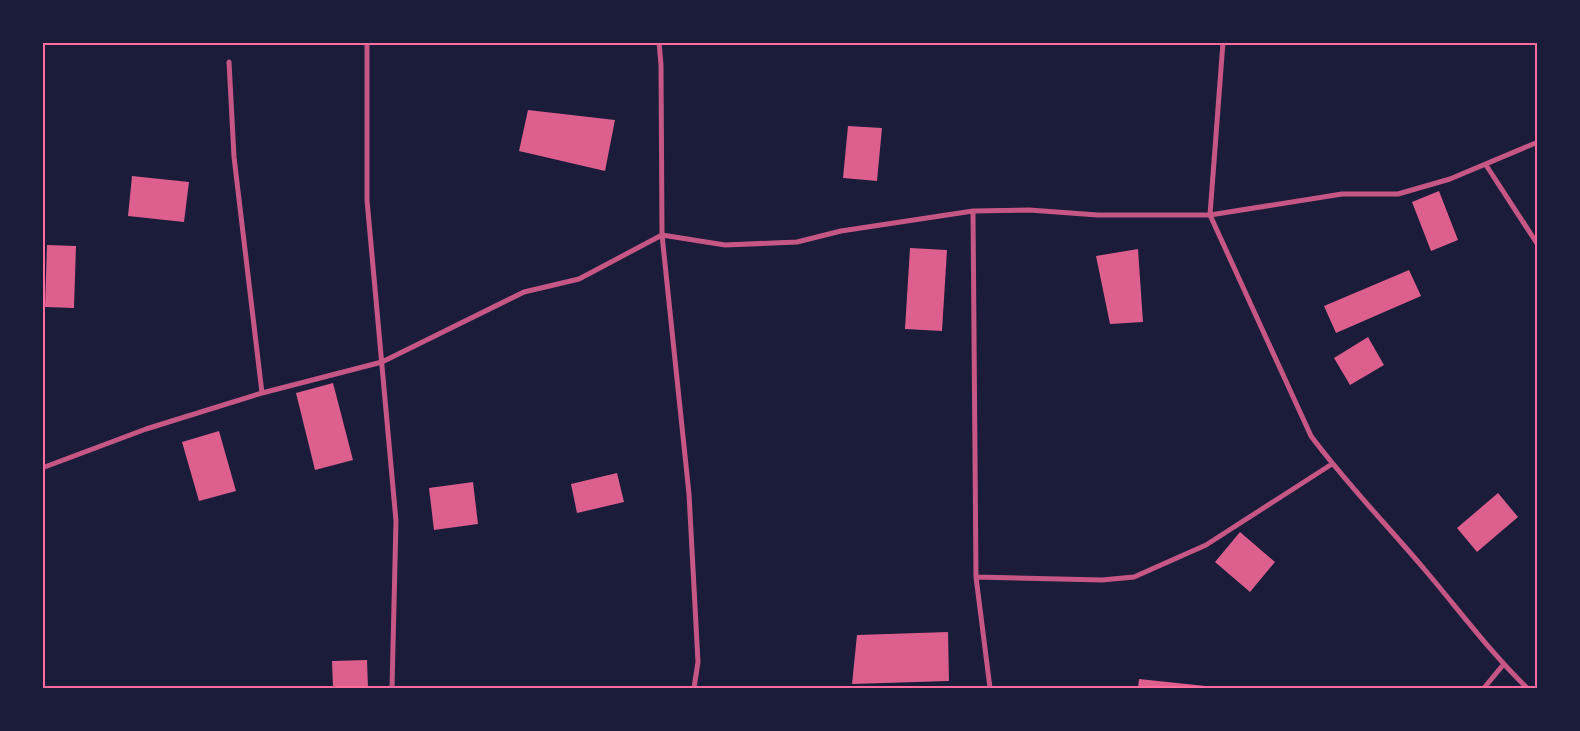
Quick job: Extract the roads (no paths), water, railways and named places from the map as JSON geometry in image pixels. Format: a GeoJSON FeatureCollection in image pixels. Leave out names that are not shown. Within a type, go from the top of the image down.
{"type":"FeatureCollection","features":[{"type":"Feature","properties":{"kind":"street"},"geometry":{"type":"LineString","coordinates":[[367,42],[367,200],[396,521],[392,688]]}},
{"type":"Feature","properties":{"kind":"street"},"geometry":{"type":"LineString","coordinates":[[659,42],[661,65],[662,235],[689,494],[698,662],[694,688]]}},
{"type":"Feature","properties":{"kind":"street"},"geometry":{"type":"LineString","coordinates":[[1223,42],[1210,215],[1311,436],[1332,464],[1424,568],[1504,665],[1527,688]]}},
{"type":"Feature","properties":{"kind":"street"},"geometry":{"type":"LineString","coordinates":[[229,62],[234,157],[262,393]]}},
{"type":"Feature","properties":{"kind":"street"},"geometry":{"type":"LineString","coordinates":[[42,468],[146,429],[262,393],[382,362],[524,292],[579,279],[662,235],[725,245],[797,242],[841,231],[973,211],[1029,210],[1098,215],[1210,215],[1342,194],[1398,194],[1450,179],[1538,142]]}},
{"type":"Feature","properties":{"kind":"street"},"geometry":{"type":"LineString","coordinates":[[1486,165],[1538,245]]}},
{"type":"Feature","properties":{"kind":"street"},"geometry":{"type":"LineString","coordinates":[[973,211],[976,577],[990,688]]}},
{"type":"Feature","properties":{"kind":"street"},"geometry":{"type":"LineString","coordinates":[[976,577],[1102,580],[1134,577],[1206,545],[1332,464]]}},
{"type":"Feature","properties":{"kind":"street"},"geometry":{"type":"LineString","coordinates":[[1484,688],[1504,665]]}}]}
